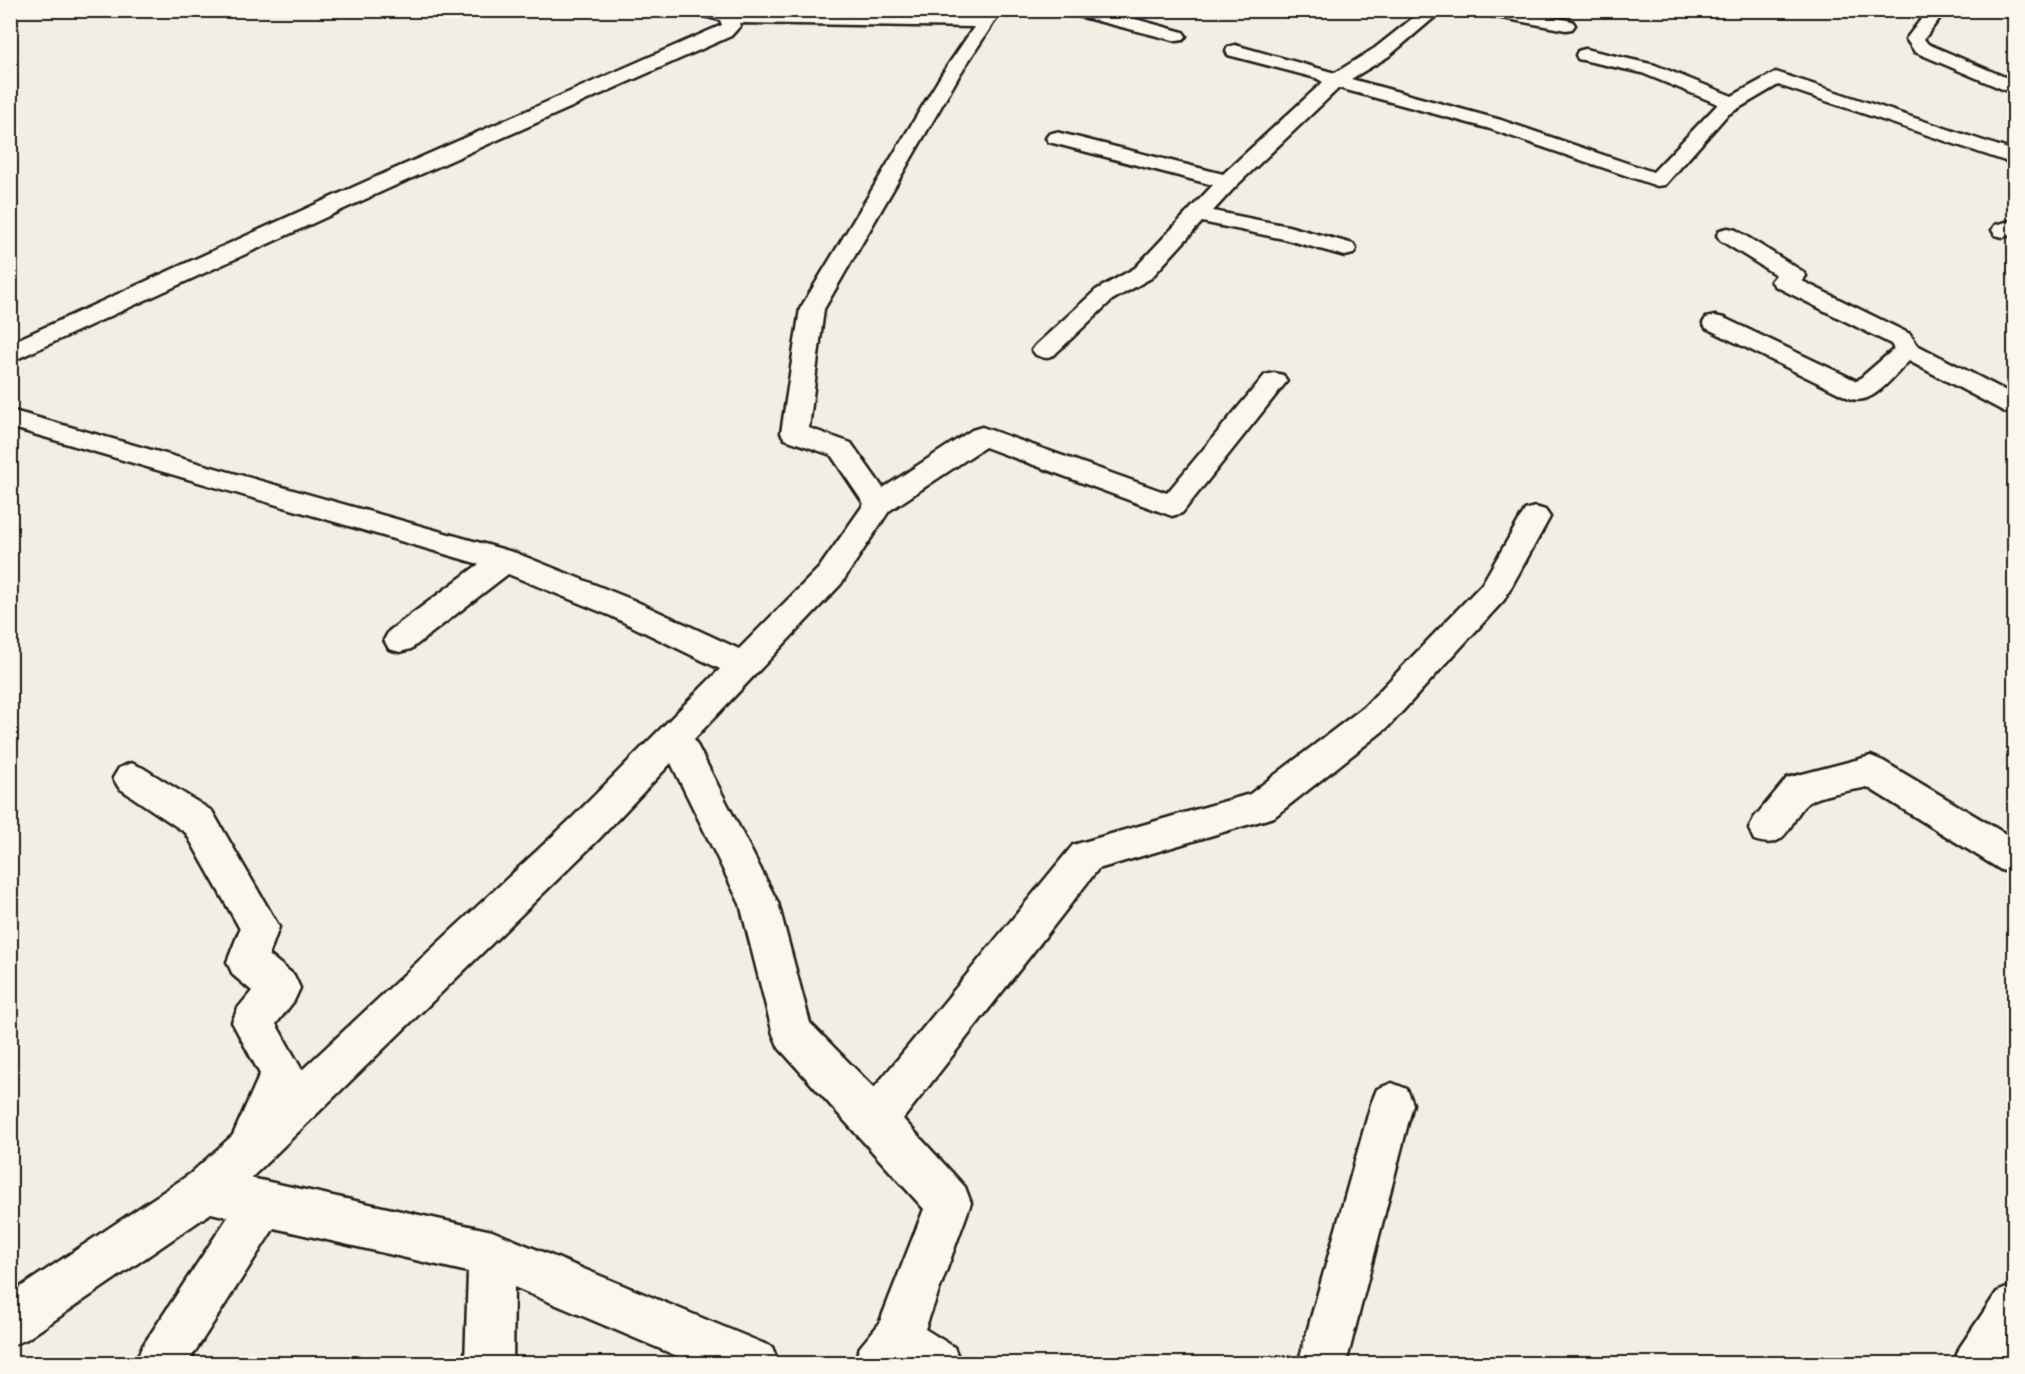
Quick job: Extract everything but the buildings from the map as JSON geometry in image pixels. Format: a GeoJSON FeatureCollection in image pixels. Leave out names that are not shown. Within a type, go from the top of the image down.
{"type":"FeatureCollection","features":[{"type":"Feature","properties":{"kind":"street"},"geometry":{"type":"LineString","coordinates":[[707,10],[728,17],[990,16]]}},
{"type":"Feature","properties":{"kind":"street"},"geometry":{"type":"LineString","coordinates":[[1076,10],[1177,36]]}},
{"type":"Feature","properties":{"kind":"street"},"geometry":{"type":"LineString","coordinates":[[1486,10],[1566,25]]}},
{"type":"Feature","properties":{"kind":"street"},"geometry":{"type":"LineString","coordinates":[[1938,10],[1915,39],[1921,48],[2014,88]]}},
{"type":"Feature","properties":{"kind":"street"},"geometry":{"type":"LineString","coordinates":[[1045,350],[1104,295],[1143,273],[1227,182],[1335,81],[1382,52],[1429,12]]}},
{"type":"Feature","properties":{"kind":"street"},"geometry":{"type":"LineString","coordinates":[[879,504],[841,449],[795,433],[812,309],[951,74],[990,16]]}},
{"type":"Feature","properties":{"kind":"street"},"geometry":{"type":"LineString","coordinates":[[10,353],[375,186],[724,32],[731,26],[732,21],[728,17]]}},
{"type":"Feature","properties":{"kind":"street"},"geometry":{"type":"LineString","coordinates":[[1235,51],[1494,124],[1657,180],[1720,111],[1776,78],[2014,158]]}},
{"type":"Feature","properties":{"kind":"street"},"geometry":{"type":"LineString","coordinates":[[1585,55],[1648,69],[1733,103]]}},
{"type":"Feature","properties":{"kind":"street"},"geometry":{"type":"LineString","coordinates":[[1056,138],[1227,182]]}},
{"type":"Feature","properties":{"kind":"street"},"geometry":{"type":"LineString","coordinates":[[1197,214],[1288,233],[1345,249]]}},
{"type":"Feature","properties":{"kind":"street"},"geometry":{"type":"LineString","coordinates":[[1728,235],[1794,276],[1783,281],[1901,339],[1907,350],[2014,406]]}},
{"type":"Feature","properties":{"kind":"street"},"geometry":{"type":"LineString","coordinates":[[1715,323],[1860,393],[1907,350]]}},
{"type":"Feature","properties":{"kind":"street"},"geometry":{"type":"LineString","coordinates":[[10,1322],[206,1190],[585,829],[830,576],[879,504],[982,436],[1173,506],[1274,381]]}},
{"type":"Feature","properties":{"kind":"street"},"geometry":{"type":"LineString","coordinates":[[10,418],[505,561],[622,608],[744,666]]}},
{"type":"Feature","properties":{"kind":"street"},"geometry":{"type":"LineString","coordinates":[[875,1120],[1086,856],[1261,806],[1376,717],[1493,592],[1535,517]]}},
{"type":"Feature","properties":{"kind":"street"},"geometry":{"type":"LineString","coordinates":[[400,640],[505,561]]}},
{"type":"Feature","properties":{"kind":"street"},"geometry":{"type":"LineString","coordinates":[[675,735],[759,903],[793,1034],[875,1120],[949,1203],[887,1352],[937,1364]]}},
{"type":"Feature","properties":{"kind":"street"},"geometry":{"type":"LineString","coordinates":[[1767,829],[1799,789],[1871,771],[2014,858]]}},
{"type":"Feature","properties":{"kind":"street"},"geometry":{"type":"LineString","coordinates":[[131,778],[200,822],[260,927],[248,962],[280,988],[252,1022],[282,1072],[248,1150]]}},
{"type":"Feature","properties":{"kind":"street"},"geometry":{"type":"LineString","coordinates":[[1322,1364],[1392,1104]]}},
{"type":"Feature","properties":{"kind":"street"},"geometry":{"type":"LineString","coordinates":[[206,1190],[492,1254],[755,1364]]}},
{"type":"Feature","properties":{"kind":"street"},"geometry":{"type":"LineString","coordinates":[[159,1364],[264,1203]]}},
{"type":"Feature","properties":{"kind":"street"},"geometry":{"type":"LineString","coordinates":[[489,1364],[492,1254]]}},
{"type":"Feature","properties":{"kind":"street"},"geometry":{"type":"LineString","coordinates":[[1977,1364],[2014,1309]]}}]}
